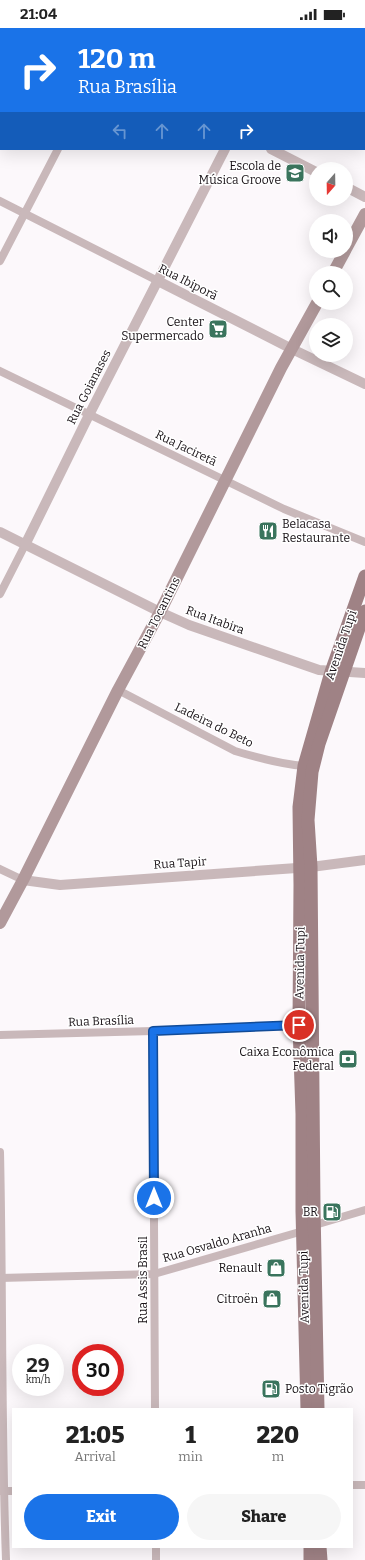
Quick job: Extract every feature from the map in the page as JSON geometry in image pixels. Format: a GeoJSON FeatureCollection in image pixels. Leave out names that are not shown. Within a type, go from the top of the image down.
{"type":"FeatureCollection","features":[{"type":"Feature","properties":{"kind":"main road"},"geometry":{"type":"LineString","coordinates":[[353,236],[365,214]]}},
{"type":"Feature","properties":{"kind":"main road","name":"Rua Tocantins"},"geometry":{"type":"LineString","coordinates":[[0,923],[118,690],[160,612],[225,480],[312,310]]}},
{"type":"Feature","properties":{"kind":"main road","name":"Avenida Tupi"},"geometry":{"type":"LineString","coordinates":[[318,1408],[309,1228],[302,1211],[302,1114],[299,1025],[305,867],[312,772],[337,672],[365,576]]}},
{"type":"Feature","properties":{"kind":"main road","name":"Avenida Tupi"},"geometry":{"type":"LineString","coordinates":[[307,1408],[309,1228],[314,1208],[305,867],[299,806],[304,766],[337,672],[365,611]]}},
{"type":"Feature","properties":{"kind":"main road"},"geometry":{"type":"LineString","coordinates":[[310,1548],[310,1560]]}},
{"type":"Feature","properties":{"kind":"main road"},"geometry":{"type":"LineString","coordinates":[[320,1548],[321,1560]]}},
{"type":"Feature","properties":{"kind":"street"},"geometry":{"type":"LineString","coordinates":[[0,261],[57,150]]}},
{"type":"Feature","properties":{"kind":"street","name":"Rua Goianases"},"geometry":{"type":"LineString","coordinates":[[0,594],[89,415],[224,150]]}},
{"type":"Feature","properties":{"kind":"street"},"geometry":{"type":"LineString","coordinates":[[273,150],[309,168]]}},
{"type":"Feature","properties":{"kind":"street"},"geometry":{"type":"LineString","coordinates":[[353,191],[365,197]]}},
{"type":"Feature","properties":{"kind":"street","name":"Rua Ibiporã"},"geometry":{"type":"LineString","coordinates":[[0,201],[292,349],[365,384]]}},
{"type":"Feature","properties":{"kind":"street","name":"Rua Jaciretã"},"geometry":{"type":"LineString","coordinates":[[0,371],[284,509],[365,542]]}},
{"type":"Feature","properties":{"kind":"street","name":"Rua Itabira"},"geometry":{"type":"LineString","coordinates":[[0,532],[189,625],[319,670],[365,673]]}},
{"type":"Feature","properties":{"kind":"street","name":"Ladeira do Beto"},"geometry":{"type":"LineString","coordinates":[[118,690],[235,751],[281,764],[304,766]]}},
{"type":"Feature","properties":{"kind":"street","name":"Rua Tapir"},"geometry":{"type":"LineString","coordinates":[[0,868],[23,880],[60,885],[305,867],[365,860]]}},
{"type":"Feature","properties":{"kind":"street","name":"Rua Brasília"},"geometry":{"type":"LineString","coordinates":[[0,1036],[299,1025]]}},
{"type":"Feature","properties":{"kind":"street","name":"Rua Assis Brasil"},"geometry":{"type":"LineString","coordinates":[[153,1031],[155,1408]]}},
{"type":"Feature","properties":{"kind":"street"},"geometry":{"type":"LineString","coordinates":[[0,1152],[2,1491],[6,1560]]}},
{"type":"Feature","properties":{"kind":"street","name":"Rua Osvaldo Aranha"},"geometry":{"type":"LineString","coordinates":[[1,1278],[154,1274],[365,1210]]}},
{"type":"Feature","properties":{"kind":"street"},"geometry":{"type":"LineString","coordinates":[[353,1485],[365,1485]]}},
{"type":"Feature","properties":{"kind":"street"},"geometry":{"type":"LineString","coordinates":[[156,1548],[156,1560]]}},
{"type":"Feature","properties":{"kind":"place","name":"Escola de Música Groove"},"geometry":{"type":"Point","coordinates":[295,173]}},
{"type":"Feature","properties":{"kind":"place","name":"Center Supermercado"},"geometry":{"type":"Point","coordinates":[218,329]}},
{"type":"Feature","properties":{"kind":"place","name":"Belacasa Restaurante"},"geometry":{"type":"Point","coordinates":[268,531]}},
{"type":"Feature","properties":{"kind":"place","name":"Caixa Econômica Federal"},"geometry":{"type":"Point","coordinates":[348,1059]}},
{"type":"Feature","properties":{"kind":"place","name":"BR"},"geometry":{"type":"Point","coordinates":[332,1212]}},
{"type":"Feature","properties":{"kind":"place","name":"Renault"},"geometry":{"type":"Point","coordinates":[276,1268]}},
{"type":"Feature","properties":{"kind":"place","name":"Citroën"},"geometry":{"type":"Point","coordinates":[272,1299]}},
{"type":"Feature","properties":{"kind":"place","name":"Posto Tigrão"},"geometry":{"type":"Point","coordinates":[271,1389]}},
{"type":"Feature","properties":{"kind":"route"},"geometry":{"type":"LineString","coordinates":[[154,1198],[153,1031],[299,1025]]}}]}
